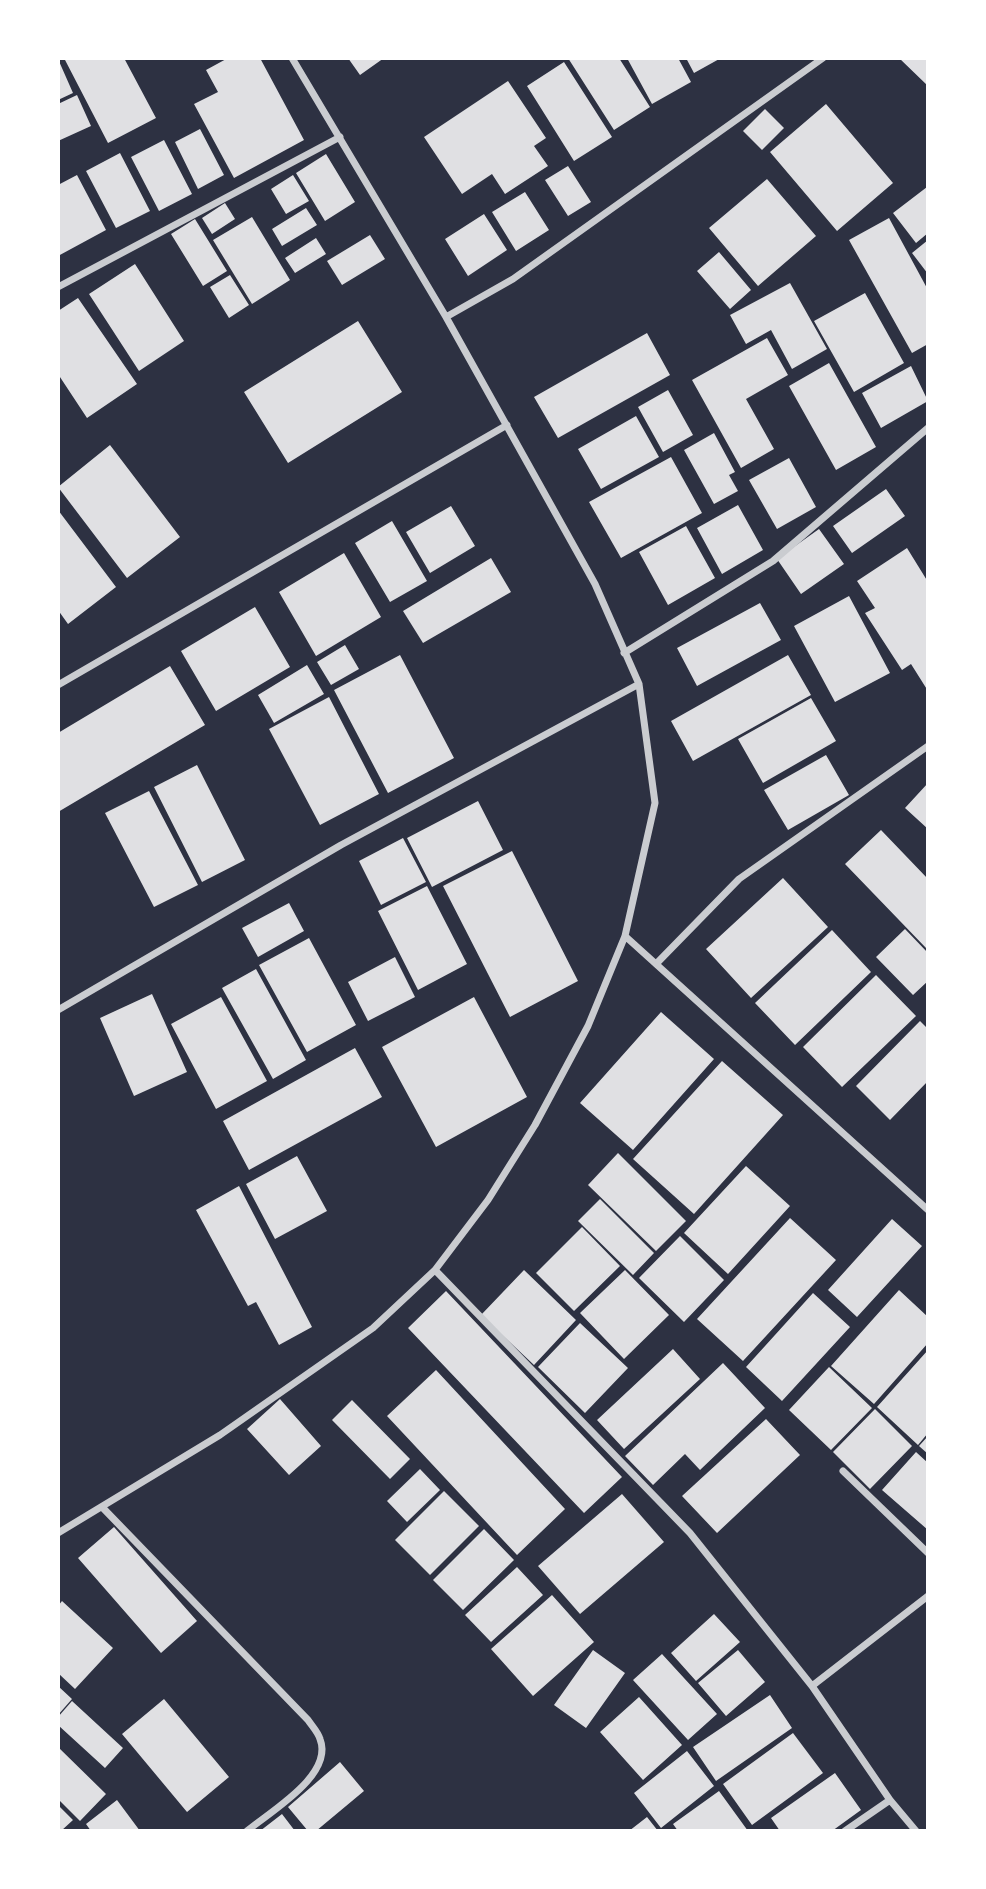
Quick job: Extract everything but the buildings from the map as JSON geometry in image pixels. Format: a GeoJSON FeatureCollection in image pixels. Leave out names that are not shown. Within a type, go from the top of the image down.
{"type":"FeatureCollection","features":[{"type":"Feature","properties":{"kind":"street"},"geometry":{"type":"LineString","coordinates":[[58,1533],[220,1435],[373,1328],[435,1270],[488,1200],[535,1125],[588,1026],[625,936],[655,803],[639,684],[595,584],[446,317],[340,137],[312,96],[292,58]]}},
{"type":"Feature","properties":{"kind":"street"},"geometry":{"type":"LineString","coordinates":[[446,317],[513,279],[823,58]]}},
{"type":"Feature","properties":{"kind":"street"},"geometry":{"type":"LineString","coordinates":[[58,287],[340,137]]}},
{"type":"Feature","properties":{"kind":"street"},"geometry":{"type":"LineString","coordinates":[[58,685],[507,425]]}},
{"type":"Feature","properties":{"kind":"street"},"geometry":{"type":"LineString","coordinates":[[624,653],[773,561],[928,428]]}},
{"type":"Feature","properties":{"kind":"street"},"geometry":{"type":"LineString","coordinates":[[58,1010],[341,845],[639,684]]}},
{"type":"Feature","properties":{"kind":"street"},"geometry":{"type":"LineString","coordinates":[[656,964],[738,879],[928,746]]}},
{"type":"Feature","properties":{"kind":"street"},"geometry":{"type":"LineString","coordinates":[[625,936],[928,1210]]}},
{"type":"Feature","properties":{"kind":"street"},"geometry":{"type":"LineString","coordinates":[[435,1270],[690,1533],[812,1686],[890,1800],[916,1831]]}},
{"type":"Feature","properties":{"kind":"street"},"geometry":{"type":"LineString","coordinates":[[843,1471],[928,1553]]}},
{"type":"Feature","properties":{"kind":"street"},"geometry":{"type":"LineString","coordinates":[[102,1507],[308,1720],[320,1738],[323,1757],[316,1773],[247,1831]]}},
{"type":"Feature","properties":{"kind":"street"},"geometry":{"type":"LineString","coordinates":[[812,1686],[928,1596]]}},
{"type":"Feature","properties":{"kind":"street"},"geometry":{"type":"LineString","coordinates":[[845,1831],[890,1800]]}}]}
